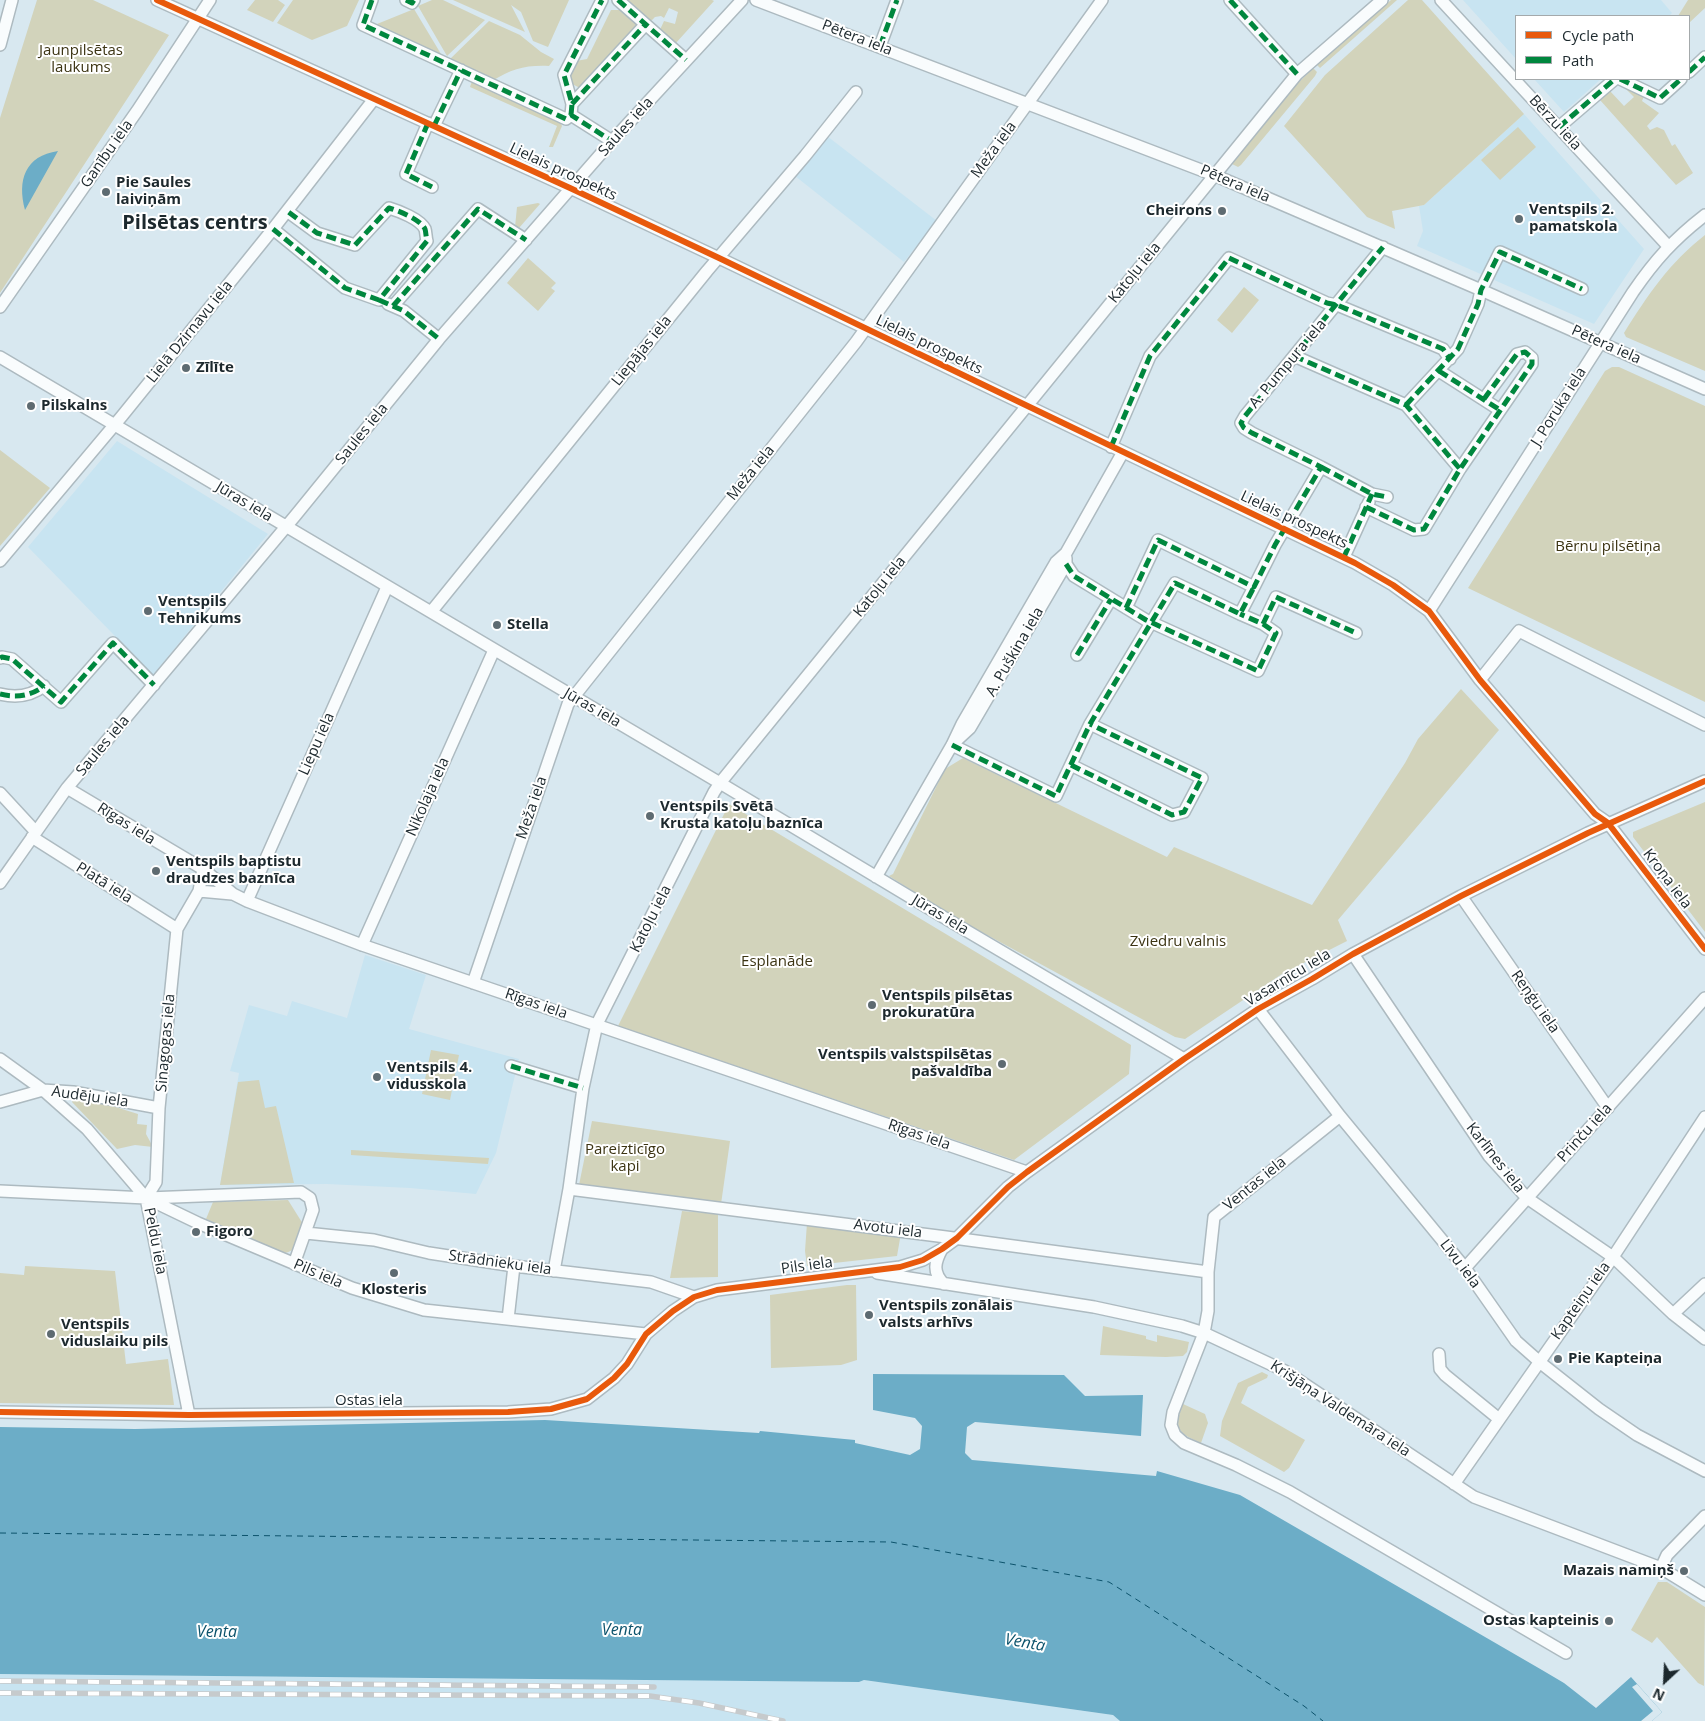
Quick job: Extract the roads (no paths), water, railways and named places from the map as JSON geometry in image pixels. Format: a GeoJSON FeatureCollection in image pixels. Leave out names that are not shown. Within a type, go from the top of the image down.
{"type":"FeatureCollection","features":[{"type":"Feature","properties":{"kind":"street"},"geometry":{"type":"LineString","coordinates":[[0,44],[12,0]]}},
{"type":"Feature","properties":{"kind":"street","name":"Lielais prospekts"},"geometry":{"type":"LineString","coordinates":[[157,0],[570,188],[1344,557],[1393,585],[1429,612],[1480,680],[1595,814],[1608,823]]}},
{"type":"Feature","properties":{"kind":"street","name":"Ganību iela"},"geometry":{"type":"LineString","coordinates":[[0,306],[137,111],[210,0]]}},
{"type":"Feature","properties":{"kind":"street"},"geometry":{"type":"LineString","coordinates":[[372,0],[363,25],[566,119],[571,109],[645,25]]}},
{"type":"Feature","properties":{"kind":"street"},"geometry":{"type":"LineString","coordinates":[[406,0],[412,3],[414,0]]}},
{"type":"Feature","properties":{"kind":"street"},"geometry":{"type":"LineString","coordinates":[[602,0],[564,75],[571,109],[612,141]]}},
{"type":"Feature","properties":{"kind":"street"},"geometry":{"type":"LineString","coordinates":[[618,0],[686,60]]}},
{"type":"Feature","properties":{"kind":"street","name":"Saules iela"},"geometry":{"type":"LineString","coordinates":[[0,883],[67,788],[286,527],[439,339],[612,141],[742,0]]}},
{"type":"Feature","properties":{"kind":"street","name":"Pētera iela"},"geometry":{"type":"LineString","coordinates":[[756,0],[1214,175],[1705,389]]}},
{"type":"Feature","properties":{"kind":"street"},"geometry":{"type":"LineString","coordinates":[[880,46],[897,0]]}},
{"type":"Feature","properties":{"kind":"street","name":"Meža iela"},"geometry":{"type":"LineString","coordinates":[[473,983],[568,704],[856,342],[1102,0]]}},
{"type":"Feature","properties":{"kind":"street"},"geometry":{"type":"LineString","coordinates":[[1230,0],[1297,74]]}},
{"type":"Feature","properties":{"kind":"street","name":"Katoļu iela"},"geometry":{"type":"LineString","coordinates":[[554,1271],[569,1189],[583,1088],[597,1024],[720,783],[1297,74],[1382,0]]}},
{"type":"Feature","properties":{"kind":"street","name":"Bērzu iela"},"geometry":{"type":"LineString","coordinates":[[1441,0],[1515,80]]}},
{"type":"Feature","properties":{"kind":"street"},"geometry":{"type":"LineString","coordinates":[[1690,71],[1705,57]]}},
{"type":"Feature","properties":{"kind":"street"},"geometry":{"type":"LineString","coordinates":[[432,187],[406,174],[461,70]]}},
{"type":"Feature","properties":{"kind":"street","name":"Bērzu iela"},"geometry":{"type":"LineString","coordinates":[[1515,80],[1668,246]]}},
{"type":"Feature","properties":{"kind":"street"},"geometry":{"type":"LineString","coordinates":[[1559,127],[1614,80]]}},
{"type":"Feature","properties":{"kind":"street"},"geometry":{"type":"LineString","coordinates":[[1622,80],[1660,98],[1674,81]]}},
{"type":"Feature","properties":{"kind":"street","name":"Liepājas iela"},"geometry":{"type":"LineString","coordinates":[[431,612],[856,92]]}},
{"type":"Feature","properties":{"kind":"street","name":"Lielā Dzirnavu iela"},"geometry":{"type":"LineString","coordinates":[[0,561],[114,425],[273,229],[374,99]]}},
{"type":"Feature","properties":{"kind":"street"},"geometry":{"type":"LineString","coordinates":[[287,211],[317,233],[355,245],[389,208],[401,211],[425,228],[427,242],[379,300]]}},
{"type":"Feature","properties":{"kind":"street"},"geometry":{"type":"LineString","coordinates":[[393,306],[478,209],[526,240]]}},
{"type":"Feature","properties":{"kind":"street","name":"J. Poruka iela"},"geometry":{"type":"LineString","coordinates":[[1429,612],[1647,272],[1668,246],[1705,215]]}},
{"type":"Feature","properties":{"kind":"street"},"geometry":{"type":"LineString","coordinates":[[273,229],[345,288],[404,311],[439,339]]}},
{"type":"Feature","properties":{"kind":"street","name":"A. Pumpura iela"},"geometry":{"type":"LineString","coordinates":[[1321,467],[1252,433],[1244,428],[1241,423],[1383,248]]}},
{"type":"Feature","properties":{"kind":"street"},"geometry":{"type":"LineString","coordinates":[[1406,405],[1458,349],[1478,304],[1481,290],[1500,252],[1582,289]]}},
{"type":"Feature","properties":{"kind":"street"},"geometry":{"type":"LineString","coordinates":[[1111,447],[1150,356],[1229,258],[1327,303],[1337,305],[1443,349],[1450,359]]}},
{"type":"Feature","properties":{"kind":"street"},"geometry":{"type":"LineString","coordinates":[[1366,507],[1414,530],[1424,529],[1460,469],[1532,364],[1532,358],[1525,352],[1517,354],[1484,400]]}},
{"type":"Feature","properties":{"kind":"street"},"geometry":{"type":"LineString","coordinates":[[1294,356],[1406,405],[1460,469]]}},
{"type":"Feature","properties":{"kind":"street","name":"Jūras iela"},"geometry":{"type":"LineString","coordinates":[[0,357],[1184,1059]]}},
{"type":"Feature","properties":{"kind":"street"},"geometry":{"type":"LineString","coordinates":[[1439,371],[1500,410]]}},
{"type":"Feature","properties":{"kind":"street","name":"A. Puškina iela"},"geometry":{"type":"LineString","coordinates":[[876,877],[952,745],[970,728],[1066,559],[1123,452]]}},
{"type":"Feature","properties":{"kind":"street"},"geometry":{"type":"LineString","coordinates":[[1240,614],[1284,529],[1321,467],[1372,494],[1387,497]]}},
{"type":"Feature","properties":{"kind":"street"},"geometry":{"type":"LineString","coordinates":[[1344,557],[1372,494]]}},
{"type":"Feature","properties":{"kind":"street"},"geometry":{"type":"LineString","coordinates":[[1126,608],[1158,540],[1254,586]]}},
{"type":"Feature","properties":{"kind":"street"},"geometry":{"type":"LineString","coordinates":[[952,745],[1056,796],[1090,724],[1151,623],[1175,583],[1263,624],[1276,634],[1258,671],[1151,623],[1074,576],[1066,559]]}},
{"type":"Feature","properties":{"kind":"street","name":"Liepu iela"},"geometry":{"type":"LineString","coordinates":[[247,900],[387,587]]}},
{"type":"Feature","properties":{"kind":"street"},"geometry":{"type":"LineString","coordinates":[[1263,624],[1276,597],[1356,634]]}},
{"type":"Feature","properties":{"kind":"street"},"geometry":{"type":"LineString","coordinates":[[1077,655],[1111,599]]}},
{"type":"Feature","properties":{"kind":"street"},"geometry":{"type":"LineString","coordinates":[[1480,680],[1519,631],[1705,725]]}},
{"type":"Feature","properties":{"kind":"street"},"geometry":{"type":"LineString","coordinates":[[0,658],[12,659],[61,702],[113,643],[154,685]]}},
{"type":"Feature","properties":{"kind":"street","name":"Nikolaja iela"},"geometry":{"type":"LineString","coordinates":[[362,946],[494,650]]}},
{"type":"Feature","properties":{"kind":"street"},"geometry":{"type":"LineString","coordinates":[[0,694],[8,696],[23,695],[36,692],[44,686]]}},
{"type":"Feature","properties":{"kind":"street"},"geometry":{"type":"LineString","coordinates":[[1071,765],[1172,815],[1184,812],[1202,778],[1090,724]]}},
{"type":"Feature","properties":{"kind":"street","name":"Vasarnīcu iela"},"geometry":{"type":"LineString","coordinates":[[923,1260],[957,1238],[1027,1172],[1184,1059],[1258,1009],[1353,954],[1462,896],[1608,823],[1705,781]]}},
{"type":"Feature","properties":{"kind":"street","name":"Rīgas iela"},"geometry":{"type":"LineString","coordinates":[[67,788],[203,870],[233,894],[247,900],[362,946],[597,1024],[1027,1172]]}},
{"type":"Feature","properties":{"kind":"street","name":"Platā iela"},"geometry":{"type":"LineString","coordinates":[[0,793],[34,835],[177,929]]}},
{"type":"Feature","properties":{"kind":"street","name":"Kroņa iela"},"geometry":{"type":"LineString","coordinates":[[1608,823],[1705,949]]}},
{"type":"Feature","properties":{"kind":"street","name":"Sinagogas iela"},"geometry":{"type":"LineString","coordinates":[[146,1198],[156,1182],[160,1108],[177,929],[199,891],[203,870]]}},
{"type":"Feature","properties":{"kind":"street"},"geometry":{"type":"LineString","coordinates":[[199,891],[233,894]]}},
{"type":"Feature","properties":{"kind":"street","name":"Reņģu iela"},"geometry":{"type":"LineString","coordinates":[[1462,896],[1608,1108]]}},
{"type":"Feature","properties":{"kind":"street","name":"Karlīnes iela"},"geometry":{"type":"LineString","coordinates":[[1353,954],[1489,1156],[1527,1198],[1612,1257],[1673,1314],[1705,1339]]}},
{"type":"Feature","properties":{"kind":"street","name":"Prinču iela"},"geometry":{"type":"LineString","coordinates":[[1465,1268],[1705,998]]}},
{"type":"Feature","properties":{"kind":"street","name":"Līvu iela"},"geometry":{"type":"LineString","coordinates":[[1258,1009],[1340,1116],[1465,1268],[1516,1341],[1539,1362],[1599,1409],[1637,1435],[1705,1471]]}},
{"type":"Feature","properties":{"kind":"street","name":"Audēju iela"},"geometry":{"type":"LineString","coordinates":[[0,1059],[43,1090],[73,1092],[160,1108]]}},
{"type":"Feature","properties":{"kind":"street"},"geometry":{"type":"LineString","coordinates":[[511,1066],[583,1088]]}},
{"type":"Feature","properties":{"kind":"street"},"geometry":{"type":"LineString","coordinates":[[0,1102],[43,1090]]}},
{"type":"Feature","properties":{"kind":"street","name":"Peldu iela"},"geometry":{"type":"LineString","coordinates":[[43,1090],[88,1129],[146,1198],[189,1415]]}},
{"type":"Feature","properties":{"kind":"street","name":"Ventas iela"},"geometry":{"type":"LineString","coordinates":[[1340,1116],[1214,1217],[1208,1272],[1208,1312],[1198,1352],[1173,1412],[1171,1425],[1175,1435],[1184,1443],[1236,1465],[1290,1492],[1566,1653]]}},
{"type":"Feature","properties":{"kind":"street","name":"Kapteiņu iela"},"geometry":{"type":"LineString","coordinates":[[1454,1484],[1612,1257],[1705,1117]]}},
{"type":"Feature","properties":{"kind":"street","name":"Avotu iela"},"geometry":{"type":"LineString","coordinates":[[569,1189],[1208,1272]]}},
{"type":"Feature","properties":{"kind":"street","name":"Pils iela"},"geometry":{"type":"LineString","coordinates":[[0,1191],[146,1198],[352,1288],[424,1310],[646,1334]]}},
{"type":"Feature","properties":{"kind":"street"},"geometry":{"type":"LineString","coordinates":[[146,1198],[301,1192],[310,1198],[313,1210],[294,1264]]}},
{"type":"Feature","properties":{"kind":"street","name":"Strādnieku iela"},"geometry":{"type":"LineString","coordinates":[[306,1234],[374,1240],[429,1253],[514,1266],[651,1282],[694,1297]]}},
{"type":"Feature","properties":{"kind":"street"},"geometry":{"type":"LineString","coordinates":[[942,1249],[936,1260],[935,1269],[944,1284]]}},
{"type":"Feature","properties":{"kind":"street","name":"Pils iela"},"geometry":{"type":"LineString","coordinates":[[694,1297],[717,1290],[900,1266],[923,1260]]}},
{"type":"Feature","properties":{"kind":"street"},"geometry":{"type":"LineString","coordinates":[[508,1320],[514,1266]]}},
{"type":"Feature","properties":{"kind":"street","name":"Krišjāņa Valdemāra iela"},"geometry":{"type":"LineString","coordinates":[[865,1271],[1094,1307],[1182,1326],[1204,1333],[1285,1371],[1483,1502],[1660,1568],[1705,1595]]}},
{"type":"Feature","properties":{"kind":"street"},"geometry":{"type":"LineString","coordinates":[[1673,1314],[1705,1284]]}},
{"type":"Feature","properties":{"kind":"street","name":"Ostas iela"},"geometry":{"type":"LineString","coordinates":[[0,1412],[189,1415],[498,1412],[551,1409],[587,1399],[594,1394],[628,1364],[646,1334],[673,1311],[694,1297]]}},
{"type":"Feature","properties":{"kind":"street"},"geometry":{"type":"LineString","coordinates":[[1439,1354],[1440,1368],[1445,1375],[1499,1419]]}},
{"type":"Feature","properties":{"kind":"street"},"geometry":{"type":"LineString","coordinates":[[1660,1568],[1667,1554],[1705,1516]]}},
{"type":"Feature","properties":{"kind":"water"},"geometry":{"type":"Polygon","coordinates":[[[58,151],[25,210],[22,189],[26,171],[38,158],[58,151]]]}},
{"type":"Feature","properties":{"kind":"water","name":"Venta"},"geometry":{"type":"Polygon","coordinates":[[[873,1374],[1064,1375],[1085,1396],[1143,1395],[1141,1436],[975,1422],[967,1427],[965,1453],[972,1460],[1156,1476],[1157,1471],[1240,1495],[1564,1683],[1596,1708],[1631,1677],[1662,1712],[1652,1721],[1120,1721],[1113,1715],[864,1680],[859,1682],[0,1674],[0,1427],[135,1429],[545,1420],[759,1433],[760,1431],[855,1440],[855,1443],[910,1455],[920,1449],[922,1426],[915,1418],[873,1410],[873,1374]]]}},
{"type":"Feature","properties":{"kind":"railway"},"geometry":{"type":"LineString","coordinates":[[0,1681],[654,1687]]}},
{"type":"Feature","properties":{"kind":"railway"},"geometry":{"type":"LineString","coordinates":[[0,1693],[650,1696],[699,1703],[783,1721]]}},
{"type":"Feature","properties":{"kind":"place","name":"Pie Saules laiviņām"},"geometry":{"type":"Point","coordinates":[106,192]}},
{"type":"Feature","properties":{"kind":"place","name":"Cheirons"},"geometry":{"type":"Point","coordinates":[1222,211]}},
{"type":"Feature","properties":{"kind":"place","name":"Ventspils 2. pamatskola"},"geometry":{"type":"Point","coordinates":[1519,219]}},
{"type":"Feature","properties":{"kind":"place","name":"Zīlīte"},"geometry":{"type":"Point","coordinates":[186,368]}},
{"type":"Feature","properties":{"kind":"place","name":"Pilskalns"},"geometry":{"type":"Point","coordinates":[31,406]}},
{"type":"Feature","properties":{"kind":"place","name":"Ventspils Tehnikums"},"geometry":{"type":"Point","coordinates":[148,611]}},
{"type":"Feature","properties":{"kind":"place","name":"Stella"},"geometry":{"type":"Point","coordinates":[497,625]}},
{"type":"Feature","properties":{"kind":"place","name":"Ventspils Svētā Krusta katoļu baznīca"},"geometry":{"type":"Point","coordinates":[650,816]}},
{"type":"Feature","properties":{"kind":"place","name":"Ventspils baptistu draudzes baznīca"},"geometry":{"type":"Point","coordinates":[156,871]}},
{"type":"Feature","properties":{"kind":"place","name":"Ventspils pilsētas prokuratūra"},"geometry":{"type":"Point","coordinates":[872,1005]}},
{"type":"Feature","properties":{"kind":"place","name":"Ventspils valstspilsētas pašvaldība"},"geometry":{"type":"Point","coordinates":[1002,1064]}},
{"type":"Feature","properties":{"kind":"place","name":"Ventspils 4. vidusskola"},"geometry":{"type":"Point","coordinates":[377,1077]}},
{"type":"Feature","properties":{"kind":"place","name":"Figoro"},"geometry":{"type":"Point","coordinates":[196,1232]}},
{"type":"Feature","properties":{"kind":"place","name":"Klosteris"},"geometry":{"type":"Point","coordinates":[394,1273]}},
{"type":"Feature","properties":{"kind":"place","name":"Ventspils zonālais valsts arhīvs"},"geometry":{"type":"Point","coordinates":[869,1315]}},
{"type":"Feature","properties":{"kind":"place","name":"Ventspils viduslaiku pils"},"geometry":{"type":"Point","coordinates":[51,1334]}},
{"type":"Feature","properties":{"kind":"place","name":"Pie Kapteiņa"},"geometry":{"type":"Point","coordinates":[1558,1359]}},
{"type":"Feature","properties":{"kind":"place","name":"Mazais namiņš"},"geometry":{"type":"Point","coordinates":[1684,1571]}},
{"type":"Feature","properties":{"kind":"place","name":"Ostas kapteinis"},"geometry":{"type":"Point","coordinates":[1609,1621]}},
{"type":"Feature","properties":{"kind":"district","name":"Pilsētas centrs"},"geometry":{"type":"Point","coordinates":[195,223]}},
{"type":"Feature","properties":{"kind":"park label","name":"Jaunpilsētas laukums"},"geometry":{"type":"Point","coordinates":[81,60]}},
{"type":"Feature","properties":{"kind":"park label","name":"Bērnu pilsētiņa"},"geometry":{"type":"Point","coordinates":[1608,547]}},
{"type":"Feature","properties":{"kind":"park label","name":"Zviedru valnis"},"geometry":{"type":"Point","coordinates":[1178,942]}},
{"type":"Feature","properties":{"kind":"park label","name":"Esplanāde"},"geometry":{"type":"Point","coordinates":[777,962]}},
{"type":"Feature","properties":{"kind":"park label","name":"Pareizticīgo kapi"},"geometry":{"type":"Point","coordinates":[625,1158]}}]}
